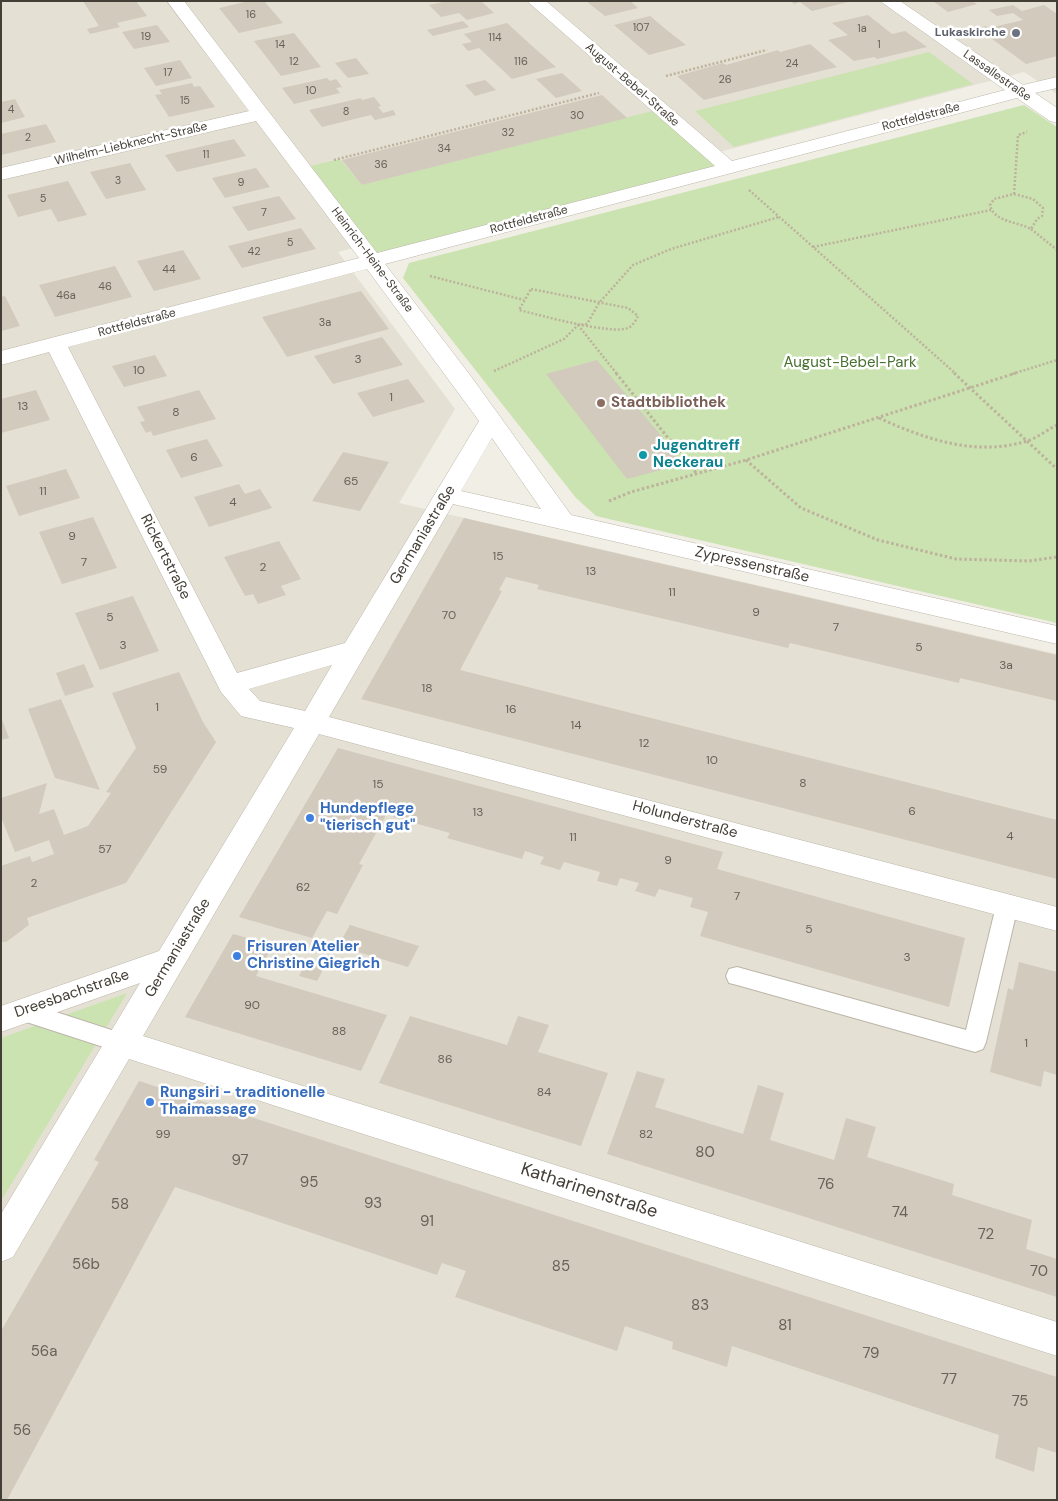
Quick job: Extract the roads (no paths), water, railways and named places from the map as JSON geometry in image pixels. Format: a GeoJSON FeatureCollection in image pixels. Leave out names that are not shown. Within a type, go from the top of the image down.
{"type":"FeatureCollection","features":[{"type":"Feature","properties":{"kind":"street","name":"Heinrich-Heine-Straße"},"geometry":{"type":"LineString","coordinates":[[175,1],[462,380],[563,522]]}},
{"type":"Feature","properties":{"kind":"street","name":"August-Bebel-Straße"},"geometry":{"type":"LineString","coordinates":[[535,1],[729,168]]}},
{"type":"Feature","properties":{"kind":"street","name":"Lassallestraße"},"geometry":{"type":"LineString","coordinates":[[888,1],[1057,117]]}},
{"type":"Feature","properties":{"kind":"street","name":"Rottfeldstraße"},"geometry":{"type":"LineString","coordinates":[[1,358],[1057,82]]}},
{"type":"Feature","properties":{"kind":"street","name":"Wilhelm-Liebknecht-Straße"},"geometry":{"type":"LineString","coordinates":[[1,174],[261,114]]}},
{"type":"Feature","properties":{"kind":"street","name":"Rickertstraße"},"geometry":{"type":"LineString","coordinates":[[56,344],[230,686],[251,709],[312,722]]}},
{"type":"Feature","properties":{"kind":"street","name":"Germaniastraße"},"geometry":{"type":"LineString","coordinates":[[1,1246],[491,420]]}},
{"type":"Feature","properties":{"kind":"street","name":"Zypressenstraße"},"geometry":{"type":"LineString","coordinates":[[447,495],[1057,635]]}},
{"type":"Feature","properties":{"kind":"street"},"geometry":{"type":"LineString","coordinates":[[230,686],[356,649]]}},
{"type":"Feature","properties":{"kind":"street","name":"Holunderstraße"},"geometry":{"type":"LineString","coordinates":[[312,722],[1057,919]]}},
{"type":"Feature","properties":{"kind":"street","name":"Dreesbachstraße"},"geometry":{"type":"LineString","coordinates":[[12,1015],[171,960]]}},
{"type":"Feature","properties":{"kind":"street","name":"Katharinenstraße"},"geometry":{"type":"LineString","coordinates":[[122,1044],[1057,1339]]}},
{"type":"Feature","properties":{"kind":"lane"},"geometry":{"type":"LineString","coordinates":[[737,976],[975,1042],[1007,906]]}},
{"type":"Feature","properties":{"kind":"lane"},"geometry":{"type":"LineString","coordinates":[[12,1015],[122,1044]]}},
{"type":"Feature","properties":{"kind":"place","name":"Lukaskirche"},"geometry":{"type":"Point","coordinates":[1016,33]}},
{"type":"Feature","properties":{"kind":"place","name":"Stadtbibliothek"},"geometry":{"type":"Point","coordinates":[601,403]}},
{"type":"Feature","properties":{"kind":"place","name":"Jugendtreff Neckerau"},"geometry":{"type":"Point","coordinates":[643,455]}},
{"type":"Feature","properties":{"kind":"place","name":"Hundepflege \"tierisch gut\""},"geometry":{"type":"Point","coordinates":[310,818]}},
{"type":"Feature","properties":{"kind":"place","name":"Frisuren Atelier Christine Giegrich"},"geometry":{"type":"Point","coordinates":[237,956]}},
{"type":"Feature","properties":{"kind":"place","name":"Rungsiri - traditionelle Thaimassage"},"geometry":{"type":"Point","coordinates":[150,1102]}},
{"type":"Feature","properties":{"kind":"park label","name":"August-Bebel-Park"},"geometry":{"type":"Point","coordinates":[850,363]}}]}
